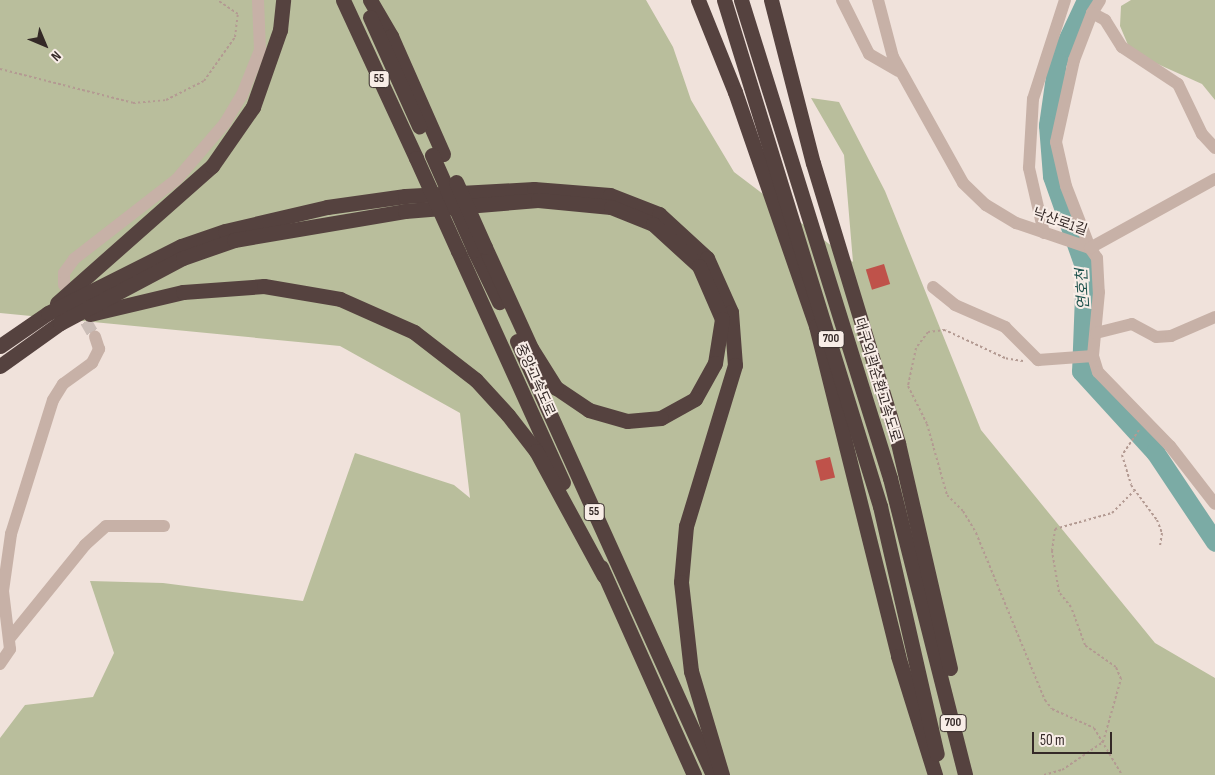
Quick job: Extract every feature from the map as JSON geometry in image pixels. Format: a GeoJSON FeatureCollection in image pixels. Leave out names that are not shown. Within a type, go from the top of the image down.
{"type":"FeatureCollection","features":[{"type":"Feature","properties":{"kind":"highway"},"geometry":{"type":"LineString","coordinates":[[0,366],[54,318],[212,166],[253,107],[280,30],[283,0]]}},
{"type":"Feature","properties":{"kind":"highway","name":"중앙고속도로"},"geometry":{"type":"LineString","coordinates":[[343,0],[694,775]]}},
{"type":"Feature","properties":{"kind":"highway","name":"중앙고속도로"},"geometry":{"type":"LineString","coordinates":[[362,0],[438,154],[713,775]]}},
{"type":"Feature","properties":{"kind":"highway"},"geometry":{"type":"LineString","coordinates":[[370,0],[391,36],[438,154]]}},
{"type":"Feature","properties":{"kind":"highway"},"geometry":{"type":"LineString","coordinates":[[698,0],[736,92],[816,326],[895,647],[935,775]]}},
{"type":"Feature","properties":{"kind":"highway","name":"700"},"geometry":{"type":"LineString","coordinates":[[724,0],[880,506],[941,775]]}},
{"type":"Feature","properties":{"kind":"highway","name":"대구외곽순환고속도로"},"geometry":{"type":"LineString","coordinates":[[741,0],[890,478],[965,775]]}},
{"type":"Feature","properties":{"kind":"highway"},"geometry":{"type":"LineString","coordinates":[[771,0],[813,163],[898,443],[972,775]]}},
{"type":"Feature","properties":{"kind":"highway"},"geometry":{"type":"LineString","coordinates":[[0,346],[54,318],[181,246],[226,231],[327,207],[405,196],[534,189],[610,195],[659,214],[707,258],[731,312],[735,365],[686,526],[681,582],[691,671],[722,775]]}},
{"type":"Feature","properties":{"kind":"highway"},"geometry":{"type":"LineString","coordinates":[[54,318],[184,258],[234,240],[405,210],[538,200],[611,207],[653,224],[700,266],[722,319],[715,363],[695,399],[661,418],[627,421],[589,410],[556,388],[530,348],[480,248]]}},
{"type":"Feature","properties":{"kind":"highway"},"geometry":{"type":"LineString","coordinates":[[54,318],[183,292],[264,286],[340,299],[414,332],[476,380],[508,415],[536,451],[604,576]]}},
{"type":"Feature","properties":{"kind":"street"},"geometry":{"type":"LineString","coordinates":[[64,285],[64,273],[74,259],[177,179],[225,124],[242,95],[260,50],[258,0]]}},
{"type":"Feature","properties":{"kind":"street"},"geometry":{"type":"LineString","coordinates":[[842,0],[869,54],[899,70]]}},
{"type":"Feature","properties":{"kind":"street","name":"낙산로1길"},"geometry":{"type":"LineString","coordinates":[[878,0],[899,70],[963,183],[986,205],[1016,223],[1090,248],[1097,258],[1099,284],[1096,334],[1090,356],[1107,384],[1170,446],[1215,504]]}},
{"type":"Feature","properties":{"kind":"street"},"geometry":{"type":"LineString","coordinates":[[1044,233],[1029,168],[1033,99],[1065,0]]}},
{"type":"Feature","properties":{"kind":"street"},"geometry":{"type":"LineString","coordinates":[[1100,0],[1092,13],[1074,60],[1056,142],[1066,186],[1090,248],[1215,179]]}},
{"type":"Feature","properties":{"kind":"street"},"geometry":{"type":"LineString","coordinates":[[1092,13],[1105,20],[1122,47],[1178,84],[1202,134],[1215,148]]}},
{"type":"Feature","properties":{"kind":"street"},"geometry":{"type":"LineString","coordinates":[[932,287],[954,304],[1005,327],[1038,360],[1090,356]]}},
{"type":"Feature","properties":{"kind":"street"},"geometry":{"type":"LineString","coordinates":[[1096,334],[1132,324],[1156,337],[1171,336],[1215,317]]}},
{"type":"Feature","properties":{"kind":"street"},"geometry":{"type":"LineString","coordinates":[[0,664],[10,649],[3,591],[11,534],[53,400],[63,384],[92,363],[99,349],[96,337]]}},
{"type":"Feature","properties":{"kind":"street"},"geometry":{"type":"LineString","coordinates":[[9,639],[84,545],[106,526],[164,526]]}},
{"type":"Feature","properties":{"kind":"path"},"geometry":{"type":"LineString","coordinates":[[0,69],[133,103],[166,100],[204,80],[236,37],[238,14],[217,0]]}},
{"type":"Feature","properties":{"kind":"path"},"geometry":{"type":"LineString","coordinates":[[1038,360],[1005,358],[945,330],[928,332],[916,348],[908,386],[927,424],[947,495],[963,511],[976,534],[1045,700],[1052,709],[1094,728],[1122,775]]}},
{"type":"Feature","properties":{"kind":"path"},"geometry":{"type":"LineString","coordinates":[[1142,427],[1129,441],[1122,455],[1134,491],[1157,520],[1162,533],[1160,546]]}},
{"type":"Feature","properties":{"kind":"path"},"geometry":{"type":"LineString","coordinates":[[1044,775],[1062,770],[1103,742],[1120,673],[1082,642],[1071,607],[1059,592],[1053,535],[1055,529],[1063,524],[1112,513],[1134,491]]}},
{"type":"Feature","properties":{"kind":"green space"},"geometry":{"type":"Polygon","coordinates":[[[0,0],[646,0],[673,47],[691,100],[734,172],[853,262],[844,155],[811,98],[839,102],[885,191],[981,430],[1155,643],[1215,678],[1215,775],[0,775],[0,738],[25,705],[93,697],[114,653],[90,581],[163,583],[303,601],[355,453],[454,485],[470,498],[460,413],[340,346],[0,313],[0,0]]]}},
{"type":"Feature","properties":{"kind":"green space"},"geometry":{"type":"Polygon","coordinates":[[[1131,0],[1215,0],[1215,100],[1202,84],[1131,52],[1120,26],[1121,6],[1131,0]]]}},
{"type":"Feature","properties":{"kind":"building"},"geometry":{"type":"Polygon","coordinates":[[[884,264],[890,284],[872,290],[866,270],[884,264]]]}},
{"type":"Feature","properties":{"kind":"building"},"geometry":{"type":"Polygon","coordinates":[[[830,457],[835,477],[821,481],[815,461],[830,457]]]}},
{"type":"Feature","properties":{"kind":"waterway","name":"연호천"},"geometry":{"type":"LineString","coordinates":[[1086,0],[1057,62],[1048,125],[1052,176],[1085,269],[1081,371],[1155,452],[1215,542]]}},
{"type":"Feature","properties":{"kind":"tunnel"},"geometry":{"type":"LineString","coordinates":[[77,306],[95,337]]}}]}
